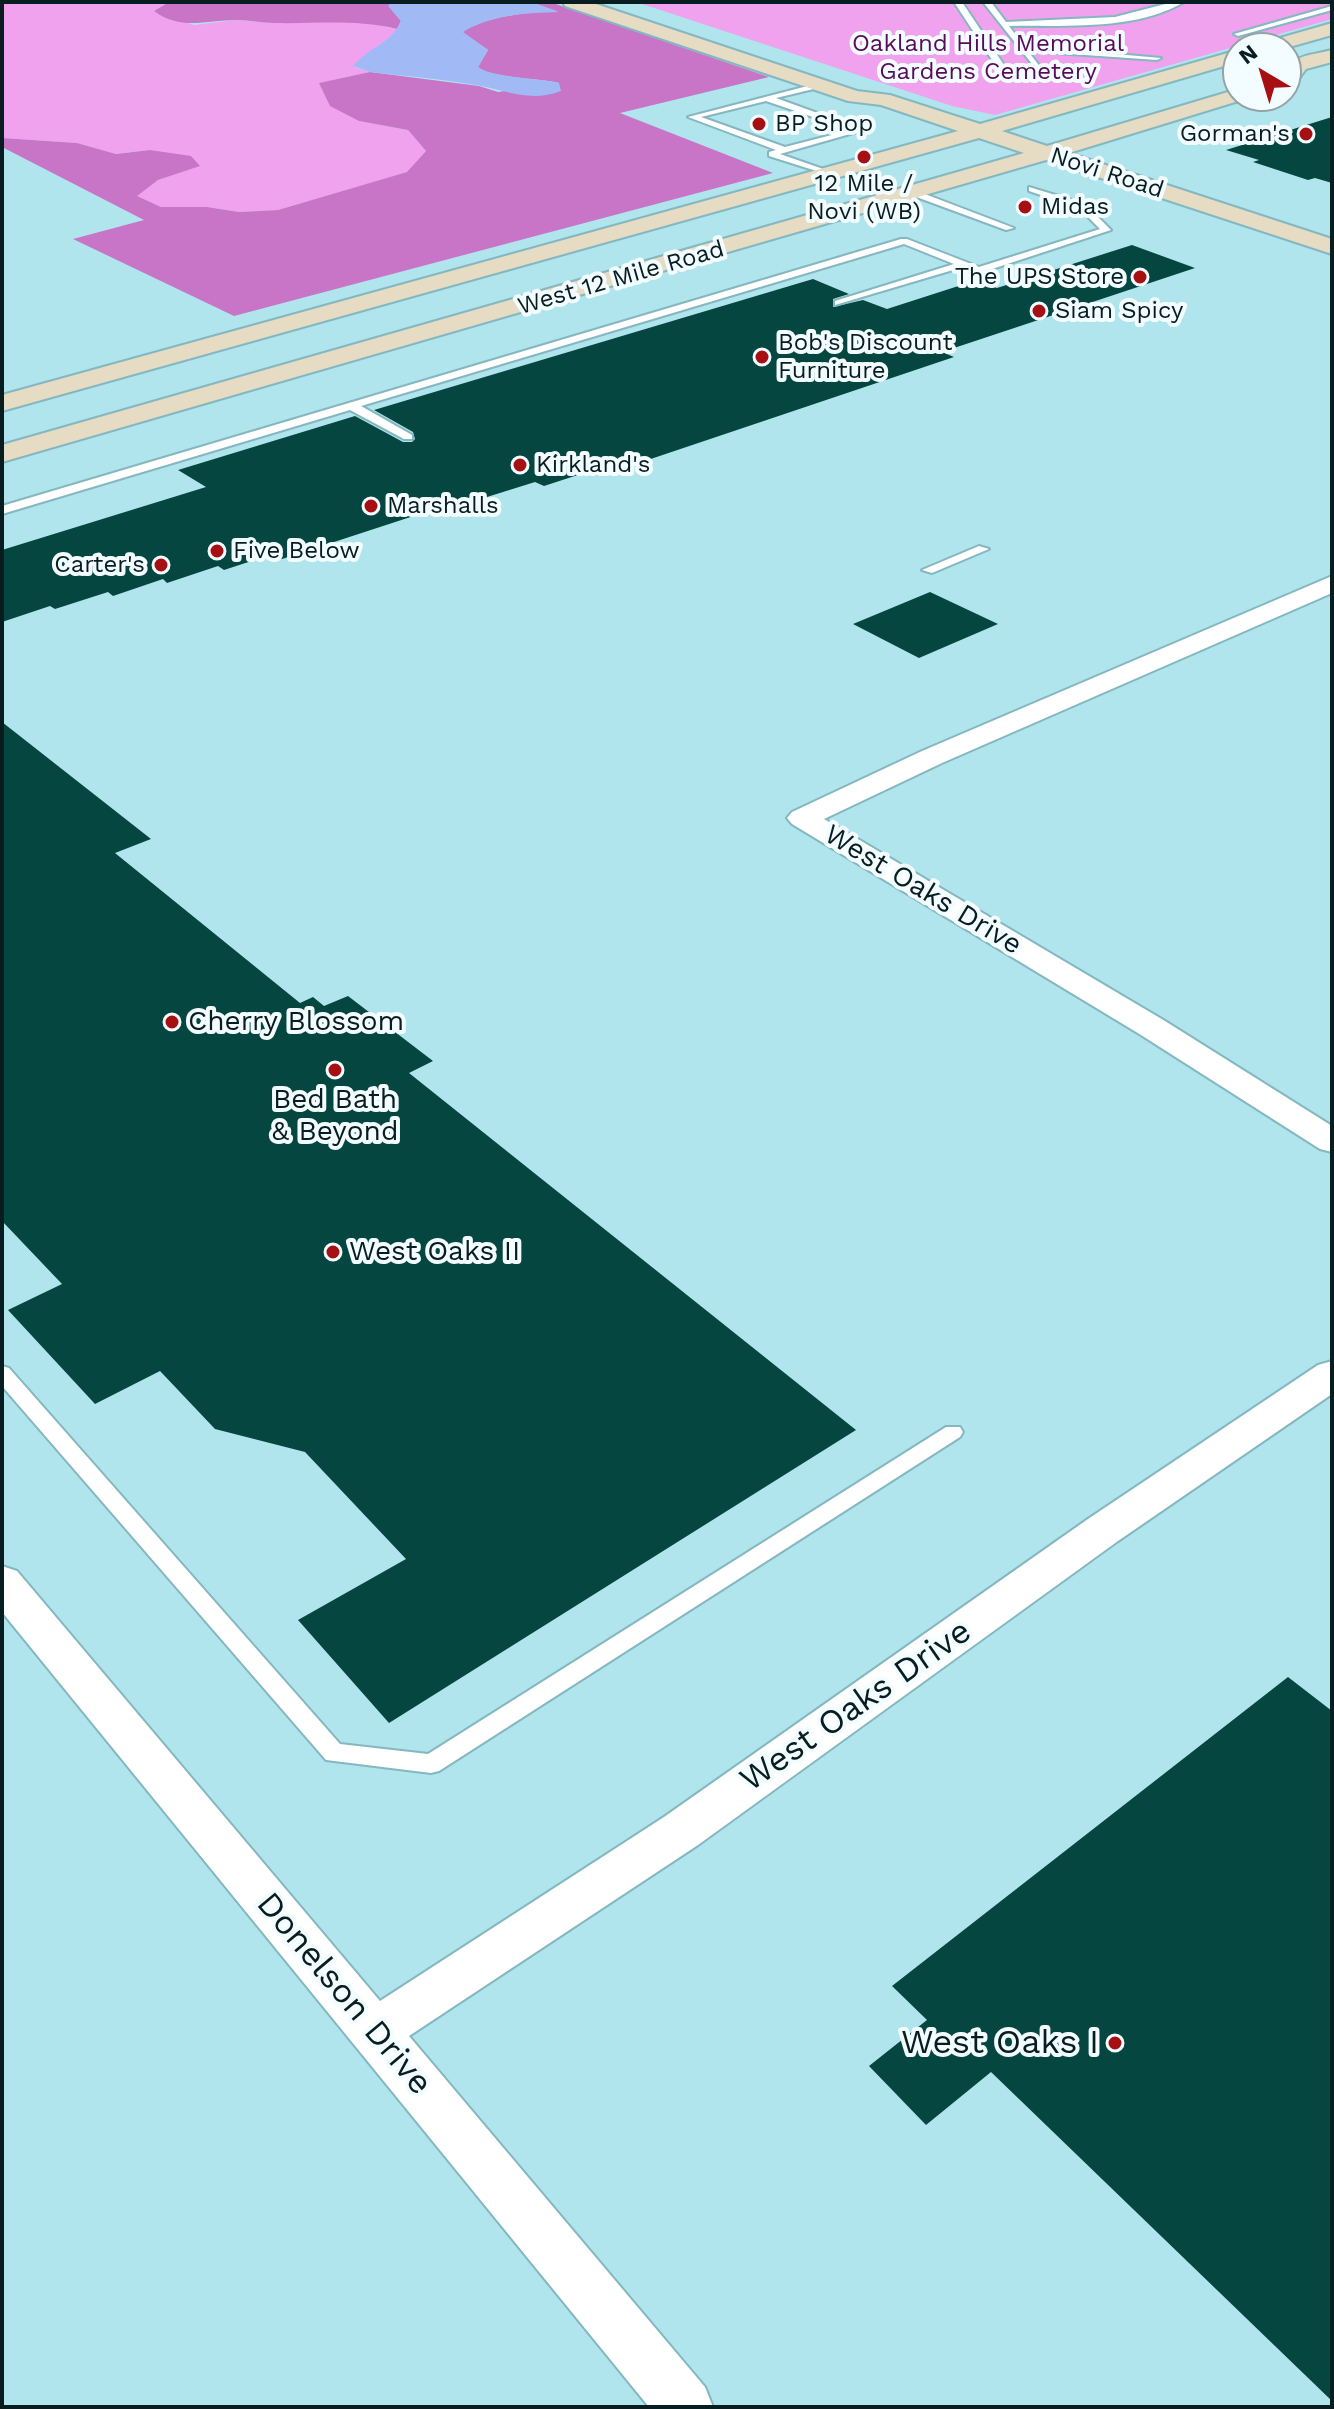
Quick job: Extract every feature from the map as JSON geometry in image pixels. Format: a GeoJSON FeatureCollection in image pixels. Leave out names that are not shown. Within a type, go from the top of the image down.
{"type":"FeatureCollection","features":[{"type":"Feature","properties":{"kind":"main road","name":"Novi Road"},"geometry":{"type":"LineString","coordinates":[[572,2],[855,97],[883,99],[981,130],[1332,247]]}},
{"type":"Feature","properties":{"kind":"main road","name":"Novi Road"},"geometry":{"type":"LineString","coordinates":[[610,2],[872,89],[883,99]]}},
{"type":"Feature","properties":{"kind":"main road"},"geometry":{"type":"LineString","coordinates":[[1302,37],[1331,29]]}},
{"type":"Feature","properties":{"kind":"main road"},"geometry":{"type":"LineString","coordinates":[[1302,47],[1318,42],[1331,29]]}},
{"type":"Feature","properties":{"kind":"main road"},"geometry":{"type":"LineString","coordinates":[[1302,64],[1332,56]]}},
{"type":"Feature","properties":{"kind":"main road","name":"West 12 Mile Road"},"geometry":{"type":"LineString","coordinates":[[2,403],[1222,61]]}},
{"type":"Feature","properties":{"kind":"main road"},"geometry":{"type":"LineString","coordinates":[[1302,76],[1332,67]]}},
{"type":"Feature","properties":{"kind":"main road"},"geometry":{"type":"LineString","coordinates":[[1208,104],[1174,94],[1169,89],[1222,71]]}},
{"type":"Feature","properties":{"kind":"main road","name":"West 12 Mile Road"},"geometry":{"type":"LineString","coordinates":[[2,454],[902,197],[1222,100]]}},
{"type":"Feature","properties":{"kind":"main road"},"geometry":{"type":"LineString","coordinates":[[821,175],[877,182],[902,197]]}},
{"type":"Feature","properties":{"kind":"main road"},"geometry":{"type":"LineString","coordinates":[[425,286],[408,295],[403,305],[412,315],[433,322],[461,324]]}},
{"type":"Feature","properties":{"kind":"main road"},"geometry":{"type":"LineString","coordinates":[[77,382],[115,381],[143,389],[147,403],[127,417]]}},
{"type":"Feature","properties":{"kind":"street","name":"West Oaks Drive"},"geometry":{"type":"LineString","coordinates":[[1332,584],[932,757],[802,818],[1153,1028],[1332,1141]]}},
{"type":"Feature","properties":{"kind":"street","name":"West Oaks Drive"},"geometry":{"type":"LineString","coordinates":[[375,2031],[681,1831],[1103,1530],[1332,1375]]}},
{"type":"Feature","properties":{"kind":"street","name":"Donelson Drive"},"geometry":{"type":"LineString","coordinates":[[2,1582],[685,2407]]}},
{"type":"Feature","properties":{"kind":"lane"},"geometry":{"type":"LineString","coordinates":[[958,2],[1001,67],[1013,74]]}},
{"type":"Feature","properties":{"kind":"lane"},"geometry":{"type":"LineString","coordinates":[[987,2],[1040,72]]}},
{"type":"Feature","properties":{"kind":"lane"},"geometry":{"type":"LineString","coordinates":[[1003,24],[1112,19],[1154,11],[1180,2]]}},
{"type":"Feature","properties":{"kind":"lane"},"geometry":{"type":"LineString","coordinates":[[1245,32],[1332,8]]}},
{"type":"Feature","properties":{"kind":"lane"},"geometry":{"type":"LineString","coordinates":[[1022,48],[1157,58]]}},
{"type":"Feature","properties":{"kind":"lane"},"geometry":{"type":"LineString","coordinates":[[785,150],[692,117],[819,85]]}},
{"type":"Feature","properties":{"kind":"lane"},"geometry":{"type":"LineString","coordinates":[[766,98],[860,130],[772,154],[821,175]]}},
{"type":"Feature","properties":{"kind":"lane"},"geometry":{"type":"LineString","coordinates":[[2,510],[904,241],[979,270],[1106,230],[1082,206],[1032,189]]}},
{"type":"Feature","properties":{"kind":"lane"},"geometry":{"type":"LineString","coordinates":[[902,197],[1009,228]]}},
{"type":"Feature","properties":{"kind":"lane"},"geometry":{"type":"LineString","coordinates":[[839,303],[964,264]]}},
{"type":"Feature","properties":{"kind":"lane"},"geometry":{"type":"LineString","coordinates":[[350,405],[408,437]]}},
{"type":"Feature","properties":{"kind":"lane"},"geometry":{"type":"LineString","coordinates":[[928,570],[983,549]]}},
{"type":"Feature","properties":{"kind":"lane"},"geometry":{"type":"LineString","coordinates":[[2,1373],[334,1753],[431,1764],[953,1432]]}},
{"type":"Feature","properties":{"kind":"green space"},"geometry":{"type":"Polygon","coordinates":[[[169,2],[154,11],[194,25],[236,20],[274,23],[356,21],[397,29],[354,67],[370,72],[320,83],[359,121],[408,130],[426,151],[408,172],[278,210],[239,212],[207,207],[161,207],[136,196],[158,180],[199,166],[150,150],[116,154],[77,143],[2,138],[2,4],[169,2]]]}},
{"type":"Feature","properties":{"kind":"green space","name":"Oakland Hills Memorial Gardens Cemetery"},"geometry":{"type":"Polygon","coordinates":[[[636,2],[1332,2],[1332,19],[1286,32],[1222,32],[1222,50],[995,115],[952,106],[636,2]]]}},
{"type":"Feature","properties":{"kind":"shaded area"},"geometry":{"type":"Polygon","coordinates":[[[169,2],[392,2],[389,6],[401,21],[397,29],[351,23],[237,20],[184,23],[154,11],[169,2]]]}},
{"type":"Feature","properties":{"kind":"shaded area"},"geometry":{"type":"Polygon","coordinates":[[[531,2],[550,2],[769,77],[620,113],[773,173],[234,316],[73,239],[144,220],[2,147],[2,138],[77,143],[116,154],[150,150],[191,156],[200,166],[158,180],[137,196],[161,207],[207,207],[239,212],[278,210],[407,172],[426,151],[408,130],[359,121],[330,106],[319,83],[370,72],[479,86],[498,92],[559,83],[484,71],[478,67],[488,50],[462,32],[496,18],[556,11],[531,2]]]}},
{"type":"Feature","properties":{"kind":"water"},"geometry":{"type":"Polygon","coordinates":[[[392,2],[531,2],[559,12],[497,18],[463,32],[488,50],[478,67],[503,75],[559,83],[561,91],[528,96],[463,83],[370,72],[353,66],[397,29],[401,21],[388,6],[392,2]]]}},
{"type":"Feature","properties":{"kind":"building","name":"Gorman's"},"geometry":{"type":"Polygon","coordinates":[[[1332,117],[1332,183],[1315,178],[1308,180],[1226,150],[1332,117]]]}},
{"type":"Feature","properties":{"kind":"building"},"geometry":{"type":"Polygon","coordinates":[[[1132,245],[1195,268],[942,352],[954,357],[618,470],[595,476],[587,472],[544,486],[535,482],[487,497],[481,494],[282,559],[273,554],[224,570],[218,566],[167,583],[163,579],[113,596],[108,592],[2,622],[2,550],[206,487],[178,470],[355,416],[403,442],[412,442],[415,439],[413,432],[374,410],[813,279],[849,294],[833,299],[833,307],[863,300],[887,309],[977,280],[997,288],[1132,245]]]}},
{"type":"Feature","properties":{"kind":"building"},"geometry":{"type":"Polygon","coordinates":[[[930,592],[998,624],[919,658],[853,624],[930,592]]]}},
{"type":"Feature","properties":{"kind":"building","name":"West Oaks II"},"geometry":{"type":"Polygon","coordinates":[[[2,722],[151,839],[115,853],[300,1003],[313,997],[324,1006],[348,996],[433,1061],[409,1073],[856,1430],[389,1723],[298,1620],[406,1559],[305,1452],[215,1429],[160,1371],[95,1404],[8,1310],[62,1284],[2,1221],[2,722]]]}},
{"type":"Feature","properties":{"kind":"building","name":"West Oaks I"},"geometry":{"type":"Polygon","coordinates":[[[1288,1677],[1332,1711],[1332,2401],[991,2072],[926,2125],[869,2066],[927,2020],[892,1986],[1288,1677]]]}},
{"type":"Feature","properties":{"kind":"place","name":"BP Shop"},"geometry":{"type":"Point","coordinates":[759,124]}},
{"type":"Feature","properties":{"kind":"place","name":"Gorman's"},"geometry":{"type":"Point","coordinates":[1306,134]}},
{"type":"Feature","properties":{"kind":"place","name":"12 Mile / Novi (WB)"},"geometry":{"type":"Point","coordinates":[864,157]}},
{"type":"Feature","properties":{"kind":"place","name":"Midas"},"geometry":{"type":"Point","coordinates":[1025,207]}},
{"type":"Feature","properties":{"kind":"place","name":"The UPS Store"},"geometry":{"type":"Point","coordinates":[1140,277]}},
{"type":"Feature","properties":{"kind":"place","name":"Siam Spicy"},"geometry":{"type":"Point","coordinates":[1039,311]}},
{"type":"Feature","properties":{"kind":"place","name":"Bob's Discount Furniture"},"geometry":{"type":"Point","coordinates":[762,357]}},
{"type":"Feature","properties":{"kind":"place","name":"Kirkland's"},"geometry":{"type":"Point","coordinates":[520,465]}},
{"type":"Feature","properties":{"kind":"place","name":"Marshalls"},"geometry":{"type":"Point","coordinates":[371,506]}},
{"type":"Feature","properties":{"kind":"place","name":"Five Below"},"geometry":{"type":"Point","coordinates":[217,551]}},
{"type":"Feature","properties":{"kind":"place","name":"Carter's"},"geometry":{"type":"Point","coordinates":[161,565]}},
{"type":"Feature","properties":{"kind":"place","name":"Cherry Blossom"},"geometry":{"type":"Point","coordinates":[172,1022]}},
{"type":"Feature","properties":{"kind":"place","name":"Bed Bath & Beyond"},"geometry":{"type":"Point","coordinates":[335,1070]}},
{"type":"Feature","properties":{"kind":"place","name":"West Oaks II"},"geometry":{"type":"Point","coordinates":[333,1252]}},
{"type":"Feature","properties":{"kind":"place","name":"West Oaks I"},"geometry":{"type":"Point","coordinates":[1115,2043]}}]}
